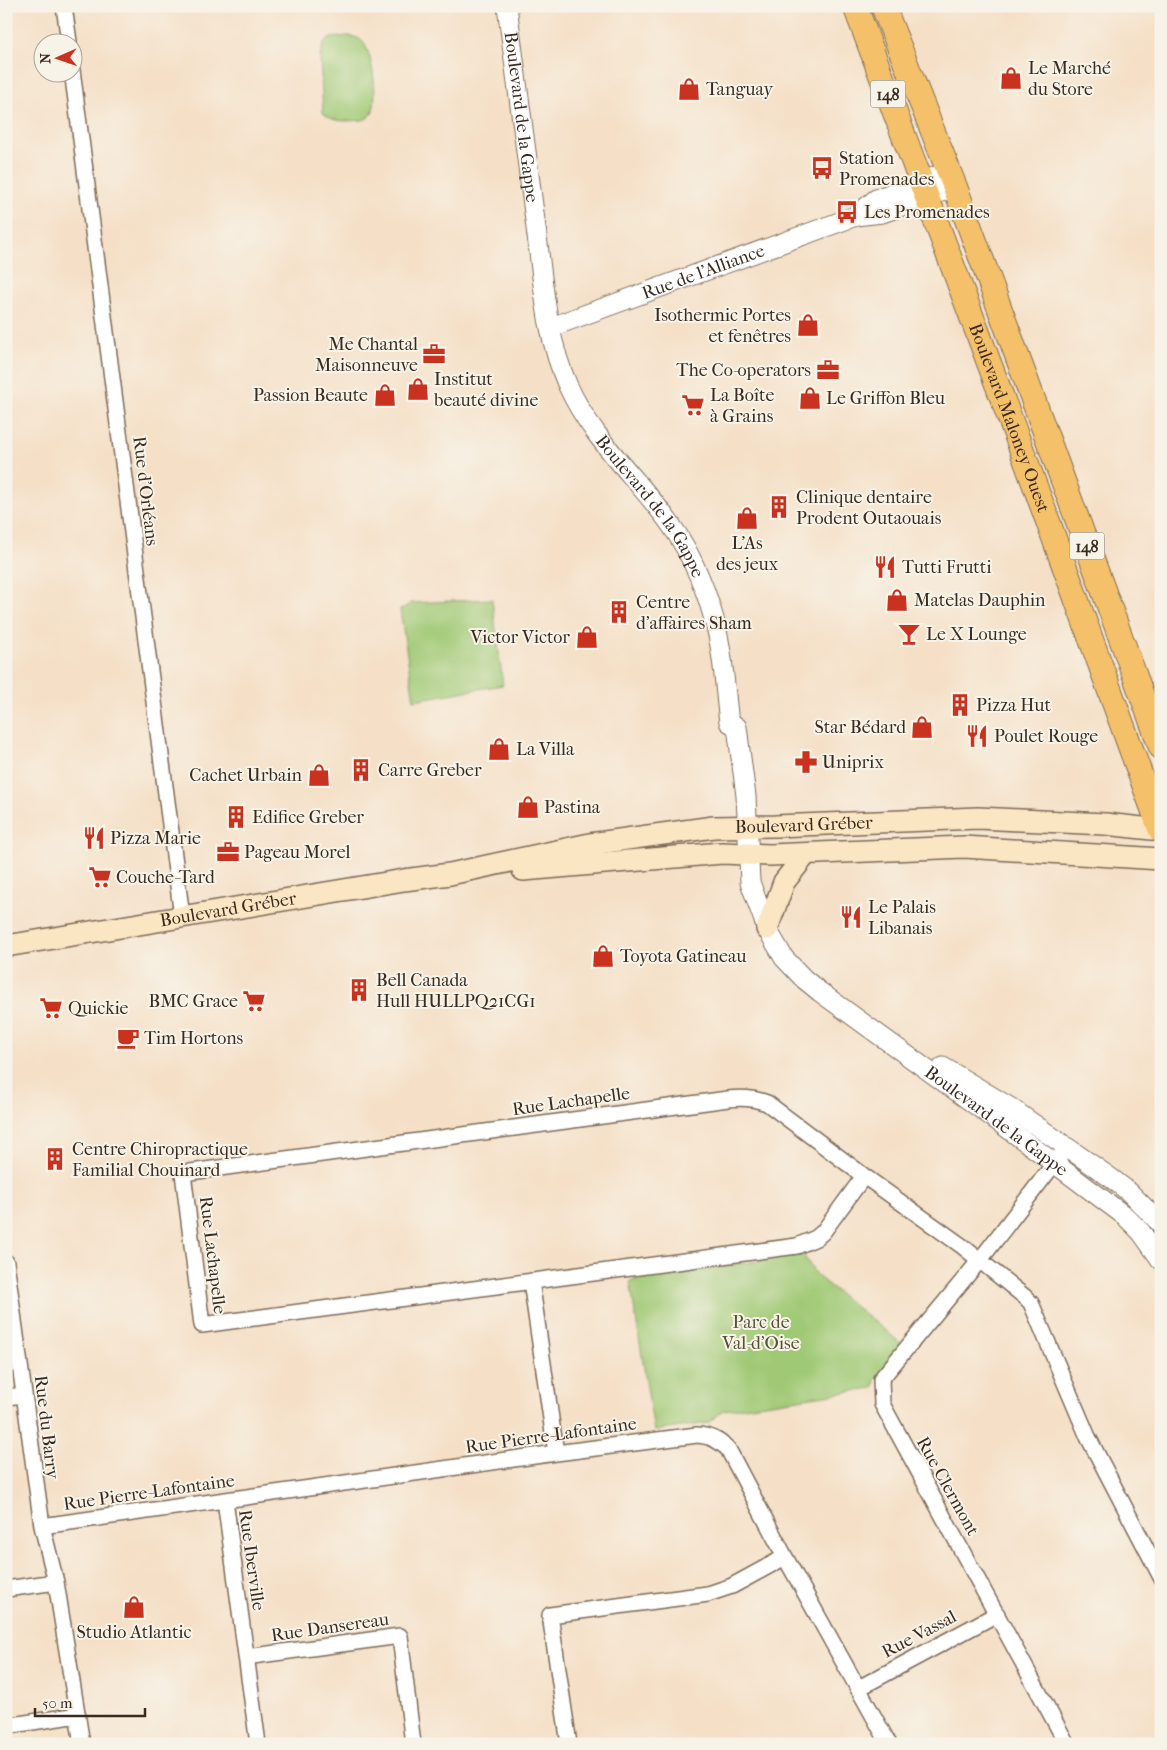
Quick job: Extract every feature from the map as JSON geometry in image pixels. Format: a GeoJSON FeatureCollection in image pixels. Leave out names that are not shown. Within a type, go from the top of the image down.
{"type":"FeatureCollection","features":[{"type":"Feature","properties":{"kind":"main road","name":"Boulevard Maloney Ouest"},"geometry":{"type":"LineString","coordinates":[[855,6],[1031,473],[1161,830]]}},
{"type":"Feature","properties":{"kind":"main road","name":"Boulevard Maloney Ouest"},"geometry":{"type":"LineString","coordinates":[[884,6],[952,179],[1154,716],[1161,747]]}},
{"type":"Feature","properties":{"kind":"main road","name":"Boulevard Gréber"},"geometry":{"type":"LineString","coordinates":[[450,874],[605,842],[706,827],[978,818],[1105,824],[1161,830]]}},
{"type":"Feature","properties":{"kind":"main road","name":"Boulevard Gréber"},"geometry":{"type":"LineString","coordinates":[[6,946],[450,874],[594,865],[722,853],[770,855],[964,847],[1161,859]]}},
{"type":"Feature","properties":{"kind":"main road"},"geometry":{"type":"LineString","coordinates":[[767,929],[784,882],[806,854]]}},
{"type":"Feature","properties":{"kind":"street"},"geometry":{"type":"LineString","coordinates":[[64,6],[68,32]]}},
{"type":"Feature","properties":{"kind":"street","name":"Boulevard de la Gappe"},"geometry":{"type":"LineString","coordinates":[[507,6],[543,283],[551,327],[562,370],[586,418],[604,445],[673,527],[693,564],[710,605],[720,648],[729,722],[737,727],[746,796],[750,882],[767,929],[790,964],[820,992],[1125,1216],[1141,1232],[1161,1260]]}},
{"type":"Feature","properties":{"kind":"street","name":"Rue d'Orléans"},"geometry":{"type":"LineString","coordinates":[[74,82],[182,917]]}},
{"type":"Feature","properties":{"kind":"street","name":"Rue de l'Alliance"},"geometry":{"type":"LineString","coordinates":[[551,327],[856,216],[882,213],[923,190],[952,179]]}},
{"type":"Feature","properties":{"kind":"street","name":"Boulevard de la Gappe"},"geometry":{"type":"LineString","coordinates":[[820,992],[1011,1108],[1128,1190],[1161,1224]]}},
{"type":"Feature","properties":{"kind":"street","name":"Rue Lachapelle"},"geometry":{"type":"LineString","coordinates":[[864,1176],[823,1232],[807,1243],[797,1246],[202,1325],[184,1173],[742,1098],[755,1099],[768,1103],[864,1176],[980,1260]]}},
{"type":"Feature","properties":{"kind":"street","name":"Rue Clermont"},"geometry":{"type":"LineString","coordinates":[[1067,1147],[980,1260],[881,1379],[882,1404],[1067,1744]]}},
{"type":"Feature","properties":{"kind":"street"},"geometry":{"type":"LineString","coordinates":[[980,1260],[1031,1303],[1088,1437],[1161,1578]]}},
{"type":"Feature","properties":{"kind":"street","name":"Rue du Barry"},"geometry":{"type":"LineString","coordinates":[[6,1262],[42,1526],[56,1582],[82,1744]]}},
{"type":"Feature","properties":{"kind":"street"},"geometry":{"type":"LineString","coordinates":[[531,1281],[556,1453]]}},
{"type":"Feature","properties":{"kind":"street"},"geometry":{"type":"LineString","coordinates":[[6,1397],[24,1395]]}},
{"type":"Feature","properties":{"kind":"street","name":"Rue Pierre-Lafontaine"},"geometry":{"type":"LineString","coordinates":[[42,1526],[556,1453],[689,1436],[709,1436],[720,1441],[728,1449],[785,1557],[889,1744]]}},
{"type":"Feature","properties":{"kind":"street","name":"Rue Iberville"},"geometry":{"type":"LineString","coordinates":[[224,1500],[258,1744]]}},
{"type":"Feature","properties":{"kind":"street"},"geometry":{"type":"LineString","coordinates":[[569,1744],[550,1615],[708,1594],[732,1586],[785,1557]]}},
{"type":"Feature","properties":{"kind":"street"},"geometry":{"type":"LineString","coordinates":[[6,1589],[56,1582]]}},
{"type":"Feature","properties":{"kind":"street","name":"Rue Vassal"},"geometry":{"type":"LineString","coordinates":[[859,1688],[997,1614]]}},
{"type":"Feature","properties":{"kind":"street","name":"Rue Dansereau"},"geometry":{"type":"LineString","coordinates":[[246,1657],[400,1636],[414,1744]]}},
{"type":"Feature","properties":{"kind":"street"},"geometry":{"type":"LineString","coordinates":[[6,1726],[78,1715]]}},
{"type":"Feature","properties":{"kind":"green space"},"geometry":{"type":"Polygon","coordinates":[[[348,36],[362,41],[366,47],[374,78],[375,101],[373,110],[368,118],[363,120],[337,120],[323,113],[320,57],[324,42],[331,38],[348,36]]]}},
{"type":"Feature","properties":{"kind":"green space"},"geometry":{"type":"Polygon","coordinates":[[[492,599],[503,685],[414,700],[400,610],[411,603],[492,599]]]}},
{"type":"Feature","properties":{"kind":"green space","name":"Parc de Val-d'Oise"},"geometry":{"type":"Polygon","coordinates":[[[803,1254],[816,1275],[902,1344],[875,1380],[873,1388],[724,1410],[708,1423],[654,1431],[630,1281],[803,1254]]]}},
{"type":"Feature","properties":{"kind":"place","name":"Le Marché du Store"},"geometry":{"type":"Point","coordinates":[1011,78]}},
{"type":"Feature","properties":{"kind":"place","name":"Tanguay"},"geometry":{"type":"Point","coordinates":[689,89]}},
{"type":"Feature","properties":{"kind":"place","name":"Station Promenades"},"geometry":{"type":"Point","coordinates":[822,168]}},
{"type":"Feature","properties":{"kind":"place","name":"Les Promenades"},"geometry":{"type":"Point","coordinates":[847,212]}},
{"type":"Feature","properties":{"kind":"place","name":"Isothermic Portes et fenêtres"},"geometry":{"type":"Point","coordinates":[808,325]}},
{"type":"Feature","properties":{"kind":"place","name":"Me Chantal Maisonneuve"},"geometry":{"type":"Point","coordinates":[434,354]}},
{"type":"Feature","properties":{"kind":"place","name":"The Co-operators"},"geometry":{"type":"Point","coordinates":[828,370]}},
{"type":"Feature","properties":{"kind":"place","name":"Institut beauté divine"},"geometry":{"type":"Point","coordinates":[418,389]}},
{"type":"Feature","properties":{"kind":"place","name":"Passion Beaute"},"geometry":{"type":"Point","coordinates":[385,395]}},
{"type":"Feature","properties":{"kind":"place","name":"Le Griffon Bleu"},"geometry":{"type":"Point","coordinates":[810,398]}},
{"type":"Feature","properties":{"kind":"place","name":"La Boîte à Grains"},"geometry":{"type":"Point","coordinates":[693,405]}},
{"type":"Feature","properties":{"kind":"place","name":"Clinique dentaire Prodent Outaouais"},"geometry":{"type":"Point","coordinates":[779,507]}},
{"type":"Feature","properties":{"kind":"place","name":"L'As des jeux"},"geometry":{"type":"Point","coordinates":[747,518]}},
{"type":"Feature","properties":{"kind":"place","name":"Tutti Frutti"},"geometry":{"type":"Point","coordinates":[885,567]}},
{"type":"Feature","properties":{"kind":"place","name":"Matelas Dauphin"},"geometry":{"type":"Point","coordinates":[897,600]}},
{"type":"Feature","properties":{"kind":"place","name":"Centre d'affaires Sham"},"geometry":{"type":"Point","coordinates":[619,612]}},
{"type":"Feature","properties":{"kind":"place","name":"Le X Lounge"},"geometry":{"type":"Point","coordinates":[909,634]}},
{"type":"Feature","properties":{"kind":"place","name":"Victor Victor"},"geometry":{"type":"Point","coordinates":[587,637]}},
{"type":"Feature","properties":{"kind":"place","name":"Pizza Hut"},"geometry":{"type":"Point","coordinates":[960,705]}},
{"type":"Feature","properties":{"kind":"place","name":"Star Bédard"},"geometry":{"type":"Point","coordinates":[922,727]}},
{"type":"Feature","properties":{"kind":"place","name":"Poulet Rouge"},"geometry":{"type":"Point","coordinates":[977,736]}},
{"type":"Feature","properties":{"kind":"place","name":"La Villa"},"geometry":{"type":"Point","coordinates":[499,749]}},
{"type":"Feature","properties":{"kind":"place","name":"Uniprix"},"geometry":{"type":"Point","coordinates":[806,762]}},
{"type":"Feature","properties":{"kind":"place","name":"Carre Greber"},"geometry":{"type":"Point","coordinates":[361,770]}},
{"type":"Feature","properties":{"kind":"place","name":"Cachet Urbain"},"geometry":{"type":"Point","coordinates":[319,775]}},
{"type":"Feature","properties":{"kind":"place","name":"Pastina"},"geometry":{"type":"Point","coordinates":[528,807]}},
{"type":"Feature","properties":{"kind":"place","name":"Edifice Greber"},"geometry":{"type":"Point","coordinates":[236,817]}},
{"type":"Feature","properties":{"kind":"place","name":"Pizza Marie"},"geometry":{"type":"Point","coordinates":[94,838]}},
{"type":"Feature","properties":{"kind":"place","name":"Pageau Morel"},"geometry":{"type":"Point","coordinates":[228,852]}},
{"type":"Feature","properties":{"kind":"place","name":"Couche-Tard"},"geometry":{"type":"Point","coordinates":[100,877]}},
{"type":"Feature","properties":{"kind":"place","name":"Le Palais Libanais"},"geometry":{"type":"Point","coordinates":[851,917]}},
{"type":"Feature","properties":{"kind":"place","name":"Toyota Gatineau"},"geometry":{"type":"Point","coordinates":[603,956]}},
{"type":"Feature","properties":{"kind":"place","name":"Bell Canada Hull HULLPQ21CG1"},"geometry":{"type":"Point","coordinates":[359,990]}},
{"type":"Feature","properties":{"kind":"place","name":"BMC Grace"},"geometry":{"type":"Point","coordinates":[254,1001]}},
{"type":"Feature","properties":{"kind":"place","name":"Quickie"},"geometry":{"type":"Point","coordinates":[51,1008]}},
{"type":"Feature","properties":{"kind":"place","name":"Tim Hortons"},"geometry":{"type":"Point","coordinates":[128,1038]}},
{"type":"Feature","properties":{"kind":"place","name":"Centre Chiropractique Familial Chouinard"},"geometry":{"type":"Point","coordinates":[55,1159]}},
{"type":"Feature","properties":{"kind":"place","name":"Studio Atlantic"},"geometry":{"type":"Point","coordinates":[134,1607]}}]}
